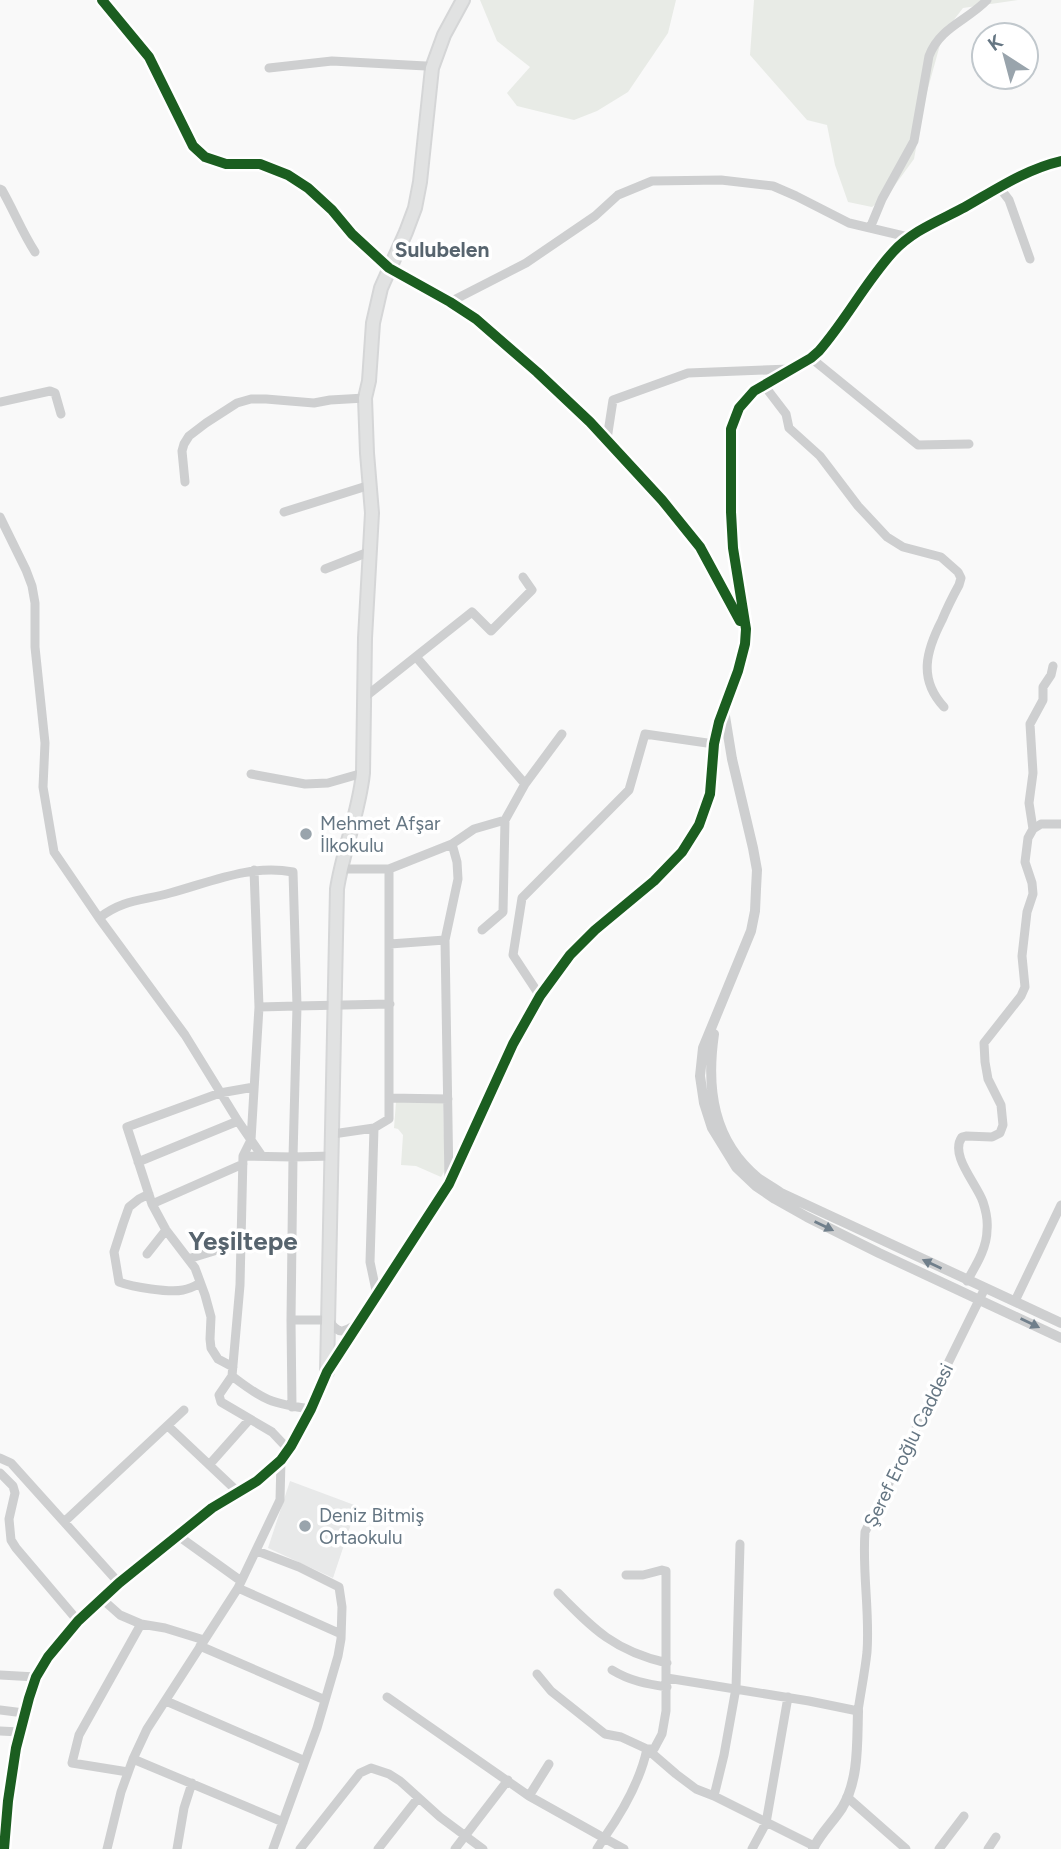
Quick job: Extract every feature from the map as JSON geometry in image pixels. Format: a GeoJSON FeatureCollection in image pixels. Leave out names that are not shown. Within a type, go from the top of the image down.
{"type":"FeatureCollection","features":[{"type":"Feature","properties":{"kind":"main road"},"geometry":{"type":"LineString","coordinates":[[327,1371],[337,889],[361,792],[363,773],[365,638],[372,513],[366,393],[376,305],[413,190],[426,66],[437,37],[457,0]]}},
{"type":"Feature","properties":{"kind":"main road"},"geometry":{"type":"LineString","coordinates":[[387,266],[415,208],[434,61],[444,35],[463,0]]}},
{"type":"Feature","properties":{"kind":"street"},"geometry":{"type":"LineString","coordinates":[[102,0],[149,57],[193,146],[205,157],[226,164],[260,164],[288,175],[308,188],[387,266],[476,319],[537,372],[607,439],[663,500],[700,547],[746,629]]}},
{"type":"Feature","properties":{"kind":"street"},"geometry":{"type":"LineString","coordinates":[[870,228],[882,199],[914,141],[933,45],[950,27],[988,0]]}},
{"type":"Feature","properties":{"kind":"street"},"geometry":{"type":"LineString","coordinates":[[269,68],[332,61],[426,66]]}},
{"type":"Feature","properties":{"kind":"street"},"geometry":{"type":"LineString","coordinates":[[4,1849],[8,1801],[24,1713],[36,1678],[59,1642],[102,1598],[177,1535],[212,1508],[257,1481],[281,1460],[311,1409],[327,1371],[449,1184],[513,1044],[540,996],[570,954],[654,881],[682,852],[699,825],[710,794],[714,744],[719,722],[745,644],[746,629],[733,548],[731,512],[731,429],[744,401],[763,384],[811,358],[830,339],[876,271],[908,237],[999,187],[1061,161]]}},
{"type":"Feature","properties":{"kind":"street"},"geometry":{"type":"LineString","coordinates":[[450,302],[526,262],[595,216],[618,195],[652,181],[721,180],[773,186],[849,223],[908,237]]}},
{"type":"Feature","properties":{"kind":"street"},"geometry":{"type":"LineString","coordinates":[[999,187],[1009,200],[1030,259]]}},
{"type":"Feature","properties":{"kind":"street"},"geometry":{"type":"LineString","coordinates":[[0,190],[14,210],[21,229],[35,252]]}},
{"type":"Feature","properties":{"kind":"street"},"geometry":{"type":"LineString","coordinates":[[811,358],[918,445],[969,444]]}},
{"type":"Feature","properties":{"kind":"street"},"geometry":{"type":"LineString","coordinates":[[607,439],[613,400],[688,373],[793,369]]}},
{"type":"Feature","properties":{"kind":"street"},"geometry":{"type":"LineString","coordinates":[[763,384],[786,414],[789,428],[820,456],[858,506],[887,537],[903,547],[941,557],[958,572],[961,578],[959,585],[930,643],[928,657],[930,684],[936,698],[944,707]]}},
{"type":"Feature","properties":{"kind":"street"},"geometry":{"type":"LineString","coordinates":[[0,402],[50,390],[55,393],[61,414]]}},
{"type":"Feature","properties":{"kind":"street"},"geometry":{"type":"LineString","coordinates":[[185,482],[182,452],[184,444],[206,423],[237,404],[258,399],[314,403],[366,393]]}},
{"type":"Feature","properties":{"kind":"street"},"geometry":{"type":"LineString","coordinates":[[284,512],[369,485]]}},
{"type":"Feature","properties":{"kind":"street"},"geometry":{"type":"LineString","coordinates":[[0,517],[26,570],[35,603],[35,648],[45,743],[43,787],[54,852],[185,1035],[262,1156]]}},
{"type":"Feature","properties":{"kind":"street"},"geometry":{"type":"LineString","coordinates":[[325,569],[371,551]]}},
{"type":"Feature","properties":{"kind":"street"},"geometry":{"type":"LineString","coordinates":[[365,698],[472,612],[491,631],[532,590],[523,577]]}},
{"type":"Feature","properties":{"kind":"street"},"geometry":{"type":"LineString","coordinates":[[416,657],[525,784]]}},
{"type":"Feature","properties":{"kind":"street"},"geometry":{"type":"LineString","coordinates":[[1034,828],[1029,803],[1033,773],[1030,724],[1042,700],[1043,687],[1053,666]]}},
{"type":"Feature","properties":{"kind":"street"},"geometry":{"type":"LineString","coordinates":[[724,710],[732,759],[753,848],[757,890],[751,932],[704,1048],[700,1076],[704,1103],[712,1128],[736,1167],[775,1199],[807,1217],[982,1294],[1061,1338]]}},
{"type":"Feature","properties":{"kind":"street"},"geometry":{"type":"LineString","coordinates":[[482,930],[503,912],[505,820],[525,784],[562,734]]}},
{"type":"Feature","properties":{"kind":"street"},"geometry":{"type":"LineString","coordinates":[[540,996],[513,955],[522,898],[629,790],[645,734],[714,744]]}},
{"type":"Feature","properties":{"kind":"street"},"geometry":{"type":"LineString","coordinates":[[251,774],[306,784],[328,783],[363,773]]}},
{"type":"Feature","properties":{"kind":"street"},"geometry":{"type":"LineString","coordinates":[[340,869],[389,869],[452,844],[474,829],[505,820]]}},
{"type":"Feature","properties":{"kind":"street"},"geometry":{"type":"LineString","coordinates":[[967,1281],[985,1243],[987,1221],[983,1202],[965,1169],[958,1141],[966,1136],[992,1138],[1000,1133],[1003,1125],[1001,1105],[988,1079],[984,1043],[1025,987],[1022,956],[1027,912],[1033,894],[1025,862],[1028,838],[1034,828],[1041,824],[1061,824]]}},
{"type":"Feature","properties":{"kind":"street"},"geometry":{"type":"LineString","coordinates":[[449,1184],[445,940],[458,879],[452,844]]}},
{"type":"Feature","properties":{"kind":"street"},"geometry":{"type":"LineString","coordinates":[[99,918],[119,904],[169,893],[235,873],[276,869],[293,872],[296,1006],[292,1407]]}},
{"type":"Feature","properties":{"kind":"street"},"geometry":{"type":"LineString","coordinates":[[333,1134],[374,1128],[389,1119],[389,869]]}},
{"type":"Feature","properties":{"kind":"street"},"geometry":{"type":"LineString","coordinates":[[254,870],[259,1007],[251,1140],[243,1160],[240,1285],[232,1371],[219,1398],[249,1420],[272,1432],[288,1449]]}},
{"type":"Feature","properties":{"kind":"street"},"geometry":{"type":"LineString","coordinates":[[390,944],[445,940]]}},
{"type":"Feature","properties":{"kind":"street"},"geometry":{"type":"LineString","coordinates":[[259,1007],[390,1004]]}},
{"type":"Feature","properties":{"kind":"street"},"geometry":{"type":"LineString","coordinates":[[716,1020],[711,1083],[717,1120],[728,1142],[758,1177],[781,1193],[967,1281],[982,1294],[1014,1301],[1061,1324]]}},
{"type":"Feature","properties":{"kind":"street"},"geometry":{"type":"LineString","coordinates":[[254,1087],[220,1093],[127,1127],[150,1199],[166,1230],[195,1268],[211,1317],[211,1348],[218,1359],[256,1395],[269,1402],[311,1409]]}},
{"type":"Feature","properties":{"kind":"street"},"geometry":{"type":"LineString","coordinates":[[390,1098],[448,1099]]}},
{"type":"Feature","properties":{"kind":"street"},"geometry":{"type":"LineString","coordinates":[[138,1162],[238,1121]]}},
{"type":"Feature","properties":{"kind":"street"},"geometry":{"type":"LineString","coordinates":[[374,1128],[370,1262],[377,1295]]}},
{"type":"Feature","properties":{"kind":"street"},"geometry":{"type":"LineString","coordinates":[[200,1283],[184,1290],[171,1290],[129,1286],[119,1282],[114,1252],[129,1207],[139,1199],[150,1199],[243,1160],[262,1156],[332,1156]]}},
{"type":"Feature","properties":{"kind":"street"},"geometry":{"type":"LineString","coordinates":[[1014,1301],[1061,1205]]}},
{"type":"Feature","properties":{"kind":"street"},"geometry":{"type":"LineString","coordinates":[[147,1254],[166,1230]]}},
{"type":"Feature","properties":{"kind":"street"},"geometry":{"type":"LineString","coordinates":[[188,1259],[240,1243]]}},
{"type":"Feature","properties":{"kind":"street","name":"Şeref Eroğlu Caddesi"},"geometry":{"type":"LineString","coordinates":[[814,1847],[844,1806],[854,1778],[858,1711],[867,1651],[863,1558],[865,1532],[982,1294]]}},
{"type":"Feature","properties":{"kind":"street"},"geometry":{"type":"LineString","coordinates":[[291,1320],[329,1320],[334,1328],[341,1331],[360,1323]]}},
{"type":"Feature","properties":{"kind":"street"},"geometry":{"type":"LineString","coordinates":[[64,1522],[184,1409]]}},
{"type":"Feature","properties":{"kind":"street"},"geometry":{"type":"LineString","coordinates":[[209,1465],[249,1420]]}},
{"type":"Feature","properties":{"kind":"street"},"geometry":{"type":"LineString","coordinates":[[168,1426],[239,1493]]}},
{"type":"Feature","properties":{"kind":"street"},"geometry":{"type":"LineString","coordinates":[[0,1458],[11,1463],[120,1583]]}},
{"type":"Feature","properties":{"kind":"street"},"geometry":{"type":"LineString","coordinates":[[107,1849],[121,1792],[133,1759],[148,1730],[240,1584],[280,1500],[281,1460]]}},
{"type":"Feature","properties":{"kind":"street"},"geometry":{"type":"LineString","coordinates":[[0,1473],[13,1486],[15,1493],[9,1519],[11,1540],[78,1621]]}},
{"type":"Feature","properties":{"kind":"street"},"geometry":{"type":"LineString","coordinates":[[177,1535],[240,1584],[341,1634]]}},
{"type":"Feature","properties":{"kind":"street"},"geometry":{"type":"LineString","coordinates":[[713,1796],[724,1755],[736,1688],[740,1544]]}},
{"type":"Feature","properties":{"kind":"street"},"geometry":{"type":"LineString","coordinates":[[257,1551],[299,1567],[339,1587],[342,1607],[338,1656],[305,1761],[273,1849]]}},
{"type":"Feature","properties":{"kind":"street"},"geometry":{"type":"LineString","coordinates":[[626,1575],[666,1571],[666,1711],[662,1734],[654,1749],[647,1749]]}},
{"type":"Feature","properties":{"kind":"street"},"geometry":{"type":"LineString","coordinates":[[558,1593],[608,1640],[650,1659],[667,1662]]}},
{"type":"Feature","properties":{"kind":"street"},"geometry":{"type":"LineString","coordinates":[[102,1598],[120,1615],[141,1624],[165,1628],[202,1643],[325,1700]]}},
{"type":"Feature","properties":{"kind":"street"},"geometry":{"type":"LineString","coordinates":[[128,1772],[72,1763],[79,1735],[141,1624]]}},
{"type":"Feature","properties":{"kind":"street"},"geometry":{"type":"LineString","coordinates":[[612,1670],[642,1684],[667,1682],[736,1688],[858,1711]]}},
{"type":"Feature","properties":{"kind":"street"},"geometry":{"type":"LineString","coordinates":[[537,1674],[551,1690],[605,1734],[621,1737],[647,1749],[696,1789],[814,1847]]}},
{"type":"Feature","properties":{"kind":"street"},"geometry":{"type":"LineString","coordinates":[[0,1675],[36,1678]]}},
{"type":"Feature","properties":{"kind":"street"},"geometry":{"type":"LineString","coordinates":[[387,1697],[529,1796],[624,1849]]}},
{"type":"Feature","properties":{"kind":"street"},"geometry":{"type":"LineString","coordinates":[[752,1849],[766,1823],[788,1697]]}},
{"type":"Feature","properties":{"kind":"street"},"geometry":{"type":"LineString","coordinates":[[166,1701],[305,1761]]}},
{"type":"Feature","properties":{"kind":"street"},"geometry":{"type":"LineString","coordinates":[[0,1710],[24,1713]]}},
{"type":"Feature","properties":{"kind":"street"},"geometry":{"type":"LineString","coordinates":[[0,1731],[20,1732]]}},
{"type":"Feature","properties":{"kind":"street"},"geometry":{"type":"LineString","coordinates":[[597,1849],[624,1810],[635,1787],[647,1749]]}},
{"type":"Feature","properties":{"kind":"street"},"geometry":{"type":"LineString","coordinates":[[133,1759],[283,1822]]}},
{"type":"Feature","properties":{"kind":"street"},"geometry":{"type":"LineString","coordinates":[[529,1796],[549,1764]]}},
{"type":"Feature","properties":{"kind":"street"},"geometry":{"type":"LineString","coordinates":[[300,1849],[360,1773],[371,1768],[389,1774],[440,1817],[484,1849]]}},
{"type":"Feature","properties":{"kind":"street"},"geometry":{"type":"LineString","coordinates":[[455,1849],[508,1780]]}},
{"type":"Feature","properties":{"kind":"street"},"geometry":{"type":"LineString","coordinates":[[177,1849],[184,1808],[192,1783]]}},
{"type":"Feature","properties":{"kind":"street"},"geometry":{"type":"LineString","coordinates":[[847,1797],[906,1849]]}},
{"type":"Feature","properties":{"kind":"street"},"geometry":{"type":"LineString","coordinates":[[378,1849],[418,1798]]}},
{"type":"Feature","properties":{"kind":"street"},"geometry":{"type":"LineString","coordinates":[[939,1849],[964,1816]]}},
{"type":"Feature","properties":{"kind":"street"},"geometry":{"type":"LineString","coordinates":[[988,1849],[996,1837]]}},
{"type":"Feature","properties":{"kind":"shaded area"},"geometry":{"type":"Polygon","coordinates":[[[480,0],[676,0],[668,33],[628,92],[597,111],[574,120],[517,106],[507,93],[530,67],[497,41],[480,0]]]}},
{"type":"Feature","properties":{"kind":"shaded area"},"geometry":{"type":"Polygon","coordinates":[[[754,0],[1018,0],[963,8],[943,34],[925,99],[914,159],[887,196],[872,207],[848,202],[835,165],[827,125],[807,120],[750,55],[754,0]]]}},
{"type":"Feature","properties":{"kind":"shaded area"},"geometry":{"type":"Polygon","coordinates":[[[396,1102],[443,1103],[445,1170],[441,1177],[416,1166],[401,1165],[403,1135],[394,1128],[396,1102]]]}},
{"type":"Feature","properties":{"kind":"shaded area"},"geometry":{"type":"Polygon","coordinates":[[[290,1481],[357,1506],[333,1578],[268,1548],[290,1481]]]}},
{"type":"Feature","properties":{"kind":"cycle path"},"geometry":{"type":"LineString","coordinates":[[102,0],[149,57],[193,146],[205,157],[226,164],[260,164],[288,175],[308,188],[332,210],[352,234],[389,268],[476,319],[590,422],[662,500],[700,547],[740,621]]}},
{"type":"Feature","properties":{"kind":"cycle path"},"geometry":{"type":"LineString","coordinates":[[4,1849],[16,1748],[36,1677],[48,1657],[78,1621],[119,1583],[212,1508],[257,1481],[281,1460],[311,1409],[327,1372],[449,1184],[513,1044],[540,996],[570,955],[595,930],[654,881],[682,852],[699,825],[710,794],[714,744],[719,722],[745,644],[746,629],[733,548],[731,512],[731,429],[739,408],[754,391],[819,351],[883,264],[901,244],[927,226],[1011,181],[1035,169],[1061,161]]}},
{"type":"Feature","properties":{"kind":"place","name":"Mehmet Afşar İlkokulu"},"geometry":{"type":"Point","coordinates":[306,834]}},
{"type":"Feature","properties":{"kind":"place","name":"Deniz Bitmiş Ortaokulu"},"geometry":{"type":"Point","coordinates":[305,1526]}},
{"type":"Feature","properties":{"kind":"district","name":"Sulubelen"},"geometry":{"type":"Point","coordinates":[442,250]}},
{"type":"Feature","properties":{"kind":"district","name":"Yeşiltepe"},"geometry":{"type":"Point","coordinates":[243,1241]}}]}
